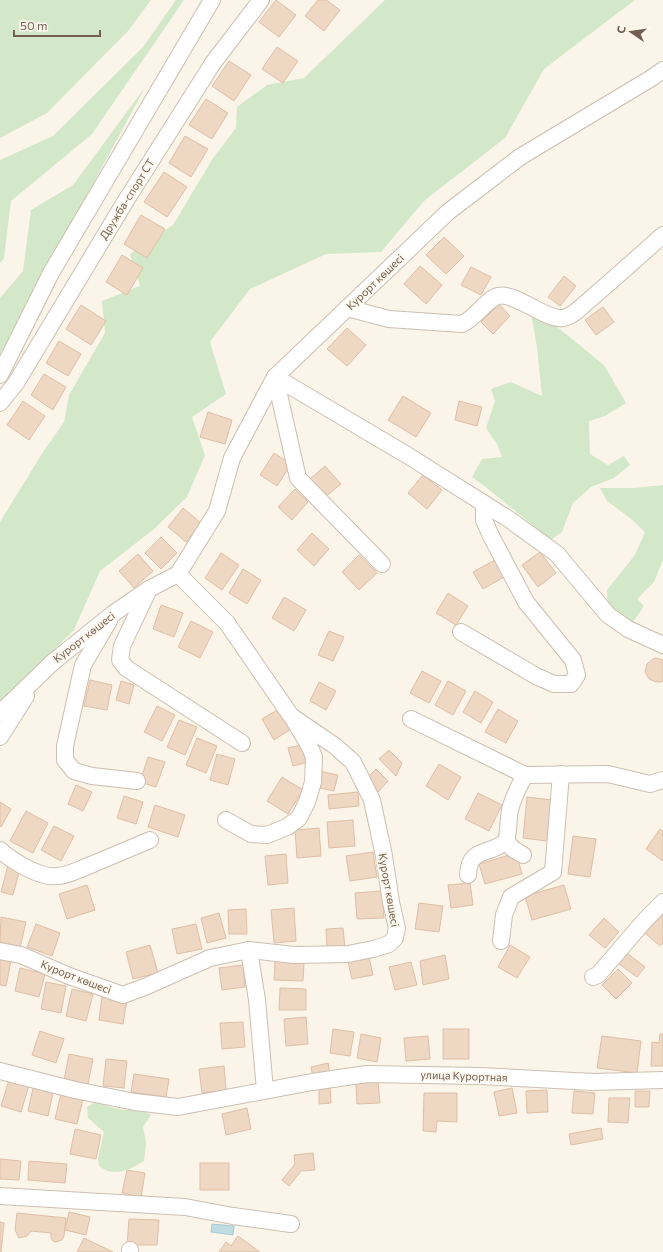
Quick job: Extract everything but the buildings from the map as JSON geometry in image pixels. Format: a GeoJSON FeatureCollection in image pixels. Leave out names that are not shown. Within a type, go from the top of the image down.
{"type":"FeatureCollection","features":[{"type":"Feature","properties":{"kind":"street"},"geometry":{"type":"LineString","coordinates":[[0,375],[52,273],[212,0]]}},
{"type":"Feature","properties":{"kind":"street","name":"Дружба-спорт СТ"},"geometry":{"type":"LineString","coordinates":[[0,403],[16,383],[125,202],[213,63],[261,0]]}},
{"type":"Feature","properties":{"kind":"street","name":"Курорт көшесі"},"geometry":{"type":"LineString","coordinates":[[0,713],[53,662],[114,613],[149,589],[178,574],[217,510],[232,458],[275,377],[448,212],[514,162],[650,80],[663,70]]}},
{"type":"Feature","properties":{"kind":"street"},"geometry":{"type":"LineString","coordinates":[[347,308],[389,319],[462,324],[469,321],[495,297],[502,296],[511,297],[553,317],[562,319],[571,315],[594,296],[663,234]]}},
{"type":"Feature","properties":{"kind":"street"},"geometry":{"type":"LineString","coordinates":[[275,377],[407,455],[484,504],[557,554],[608,615],[628,630],[663,646]]}},
{"type":"Feature","properties":{"kind":"street"},"geometry":{"type":"LineString","coordinates":[[275,377],[298,478],[382,564]]}},
{"type":"Feature","properties":{"kind":"street"},"geometry":{"type":"LineString","coordinates":[[461,632],[536,676],[554,684],[571,684],[577,675],[573,660],[526,602],[484,520],[484,504]]}},
{"type":"Feature","properties":{"kind":"street","name":"Курорт көшесі"},"geometry":{"type":"LineString","coordinates":[[0,951],[21,955],[69,976],[122,995],[147,986],[210,958],[249,950],[294,955],[348,954],[390,944],[395,938],[397,928],[372,800],[353,762],[334,746],[291,716],[227,623],[178,574]]}},
{"type":"Feature","properties":{"kind":"street"},"geometry":{"type":"LineString","coordinates":[[149,589],[122,646],[120,660],[126,668],[242,743]]}},
{"type":"Feature","properties":{"kind":"street"},"geometry":{"type":"LineString","coordinates":[[114,613],[83,665],[65,746],[65,760],[74,771],[92,776],[137,781]]}},
{"type":"Feature","properties":{"kind":"street"},"geometry":{"type":"LineString","coordinates":[[0,737],[40,675]]}},
{"type":"Feature","properties":{"kind":"street"},"geometry":{"type":"LineString","coordinates":[[226,820],[250,834],[267,835],[287,827],[299,818],[307,802],[313,782],[314,757],[310,745],[291,716]]}},
{"type":"Feature","properties":{"kind":"street"},"geometry":{"type":"LineString","coordinates":[[411,719],[525,775],[608,774],[650,784],[663,780]]}},
{"type":"Feature","properties":{"kind":"street"},"geometry":{"type":"LineString","coordinates":[[501,941],[504,915],[511,897],[553,872],[561,774]]}},
{"type":"Feature","properties":{"kind":"street"},"geometry":{"type":"LineString","coordinates":[[468,875],[468,868],[472,859],[506,841],[510,811],[515,795],[525,775]]}},
{"type":"Feature","properties":{"kind":"street"},"geometry":{"type":"LineString","coordinates":[[0,850],[8,857],[27,868],[44,875],[57,877],[150,840]]}},
{"type":"Feature","properties":{"kind":"street"},"geometry":{"type":"LineString","coordinates":[[506,841],[523,855]]}},
{"type":"Feature","properties":{"kind":"street"},"geometry":{"type":"LineString","coordinates":[[593,977],[598,975],[646,919],[663,902]]}},
{"type":"Feature","properties":{"kind":"street"},"geometry":{"type":"LineString","coordinates":[[0,1072],[83,1092],[135,1102],[178,1107],[265,1090],[257,1000],[249,950]]}},
{"type":"Feature","properties":{"kind":"street","name":"улица Курортная"},"geometry":{"type":"LineString","coordinates":[[265,1090],[367,1074],[480,1076],[592,1082],[663,1080]]}},
{"type":"Feature","properties":{"kind":"street"},"geometry":{"type":"LineString","coordinates":[[0,1196],[185,1207],[233,1216],[290,1224]]}},
{"type":"Feature","properties":{"kind":"green space"},"geometry":{"type":"Polygon","coordinates":[[[0,0],[151,0],[128,31],[47,113],[0,138],[0,0]]]}},
{"type":"Feature","properties":{"kind":"green space"},"geometry":{"type":"Polygon","coordinates":[[[176,0],[184,0],[92,134],[11,201],[4,258],[0,263],[0,160],[53,136],[143,47],[176,0]]]}},
{"type":"Feature","properties":{"kind":"green space"},"geometry":{"type":"Polygon","coordinates":[[[385,0],[635,0],[544,69],[505,138],[424,201],[381,252],[326,254],[250,289],[210,342],[226,394],[192,417],[205,455],[187,497],[154,529],[100,571],[74,630],[15,688],[0,718],[0,522],[43,452],[64,422],[69,395],[105,333],[102,301],[140,286],[130,254],[173,225],[213,158],[236,128],[237,107],[267,85],[304,78],[385,0]]]}},
{"type":"Feature","properties":{"kind":"green space"},"geometry":{"type":"Polygon","coordinates":[[[146,86],[0,355],[0,298],[23,271],[31,210],[73,185],[146,86]]]}},
{"type":"Feature","properties":{"kind":"green space"},"geometry":{"type":"Polygon","coordinates":[[[540,313],[604,365],[626,403],[605,416],[589,421],[590,454],[608,465],[624,456],[630,465],[614,478],[591,487],[573,503],[562,532],[551,540],[472,477],[482,459],[502,457],[497,444],[486,428],[495,401],[491,389],[511,382],[542,396],[537,347],[531,314],[540,313]]]}},
{"type":"Feature","properties":{"kind":"green space"},"geometry":{"type":"Polygon","coordinates":[[[663,485],[663,561],[654,582],[637,599],[644,606],[633,622],[619,616],[608,604],[607,590],[635,555],[645,532],[630,518],[607,501],[600,488],[634,488],[663,485]]]}},
{"type":"Feature","properties":{"kind":"green space"},"geometry":{"type":"Polygon","coordinates":[[[94,1103],[122,1109],[141,1110],[151,1115],[143,1127],[146,1143],[144,1161],[127,1170],[116,1172],[110,1172],[99,1166],[98,1158],[104,1132],[88,1118],[87,1107],[94,1103]]]}},
{"type":"Feature","properties":{"kind":"water"},"geometry":{"type":"Polygon","coordinates":[[[212,1224],[234,1226],[233,1235],[211,1232],[212,1224]]]}}]}
